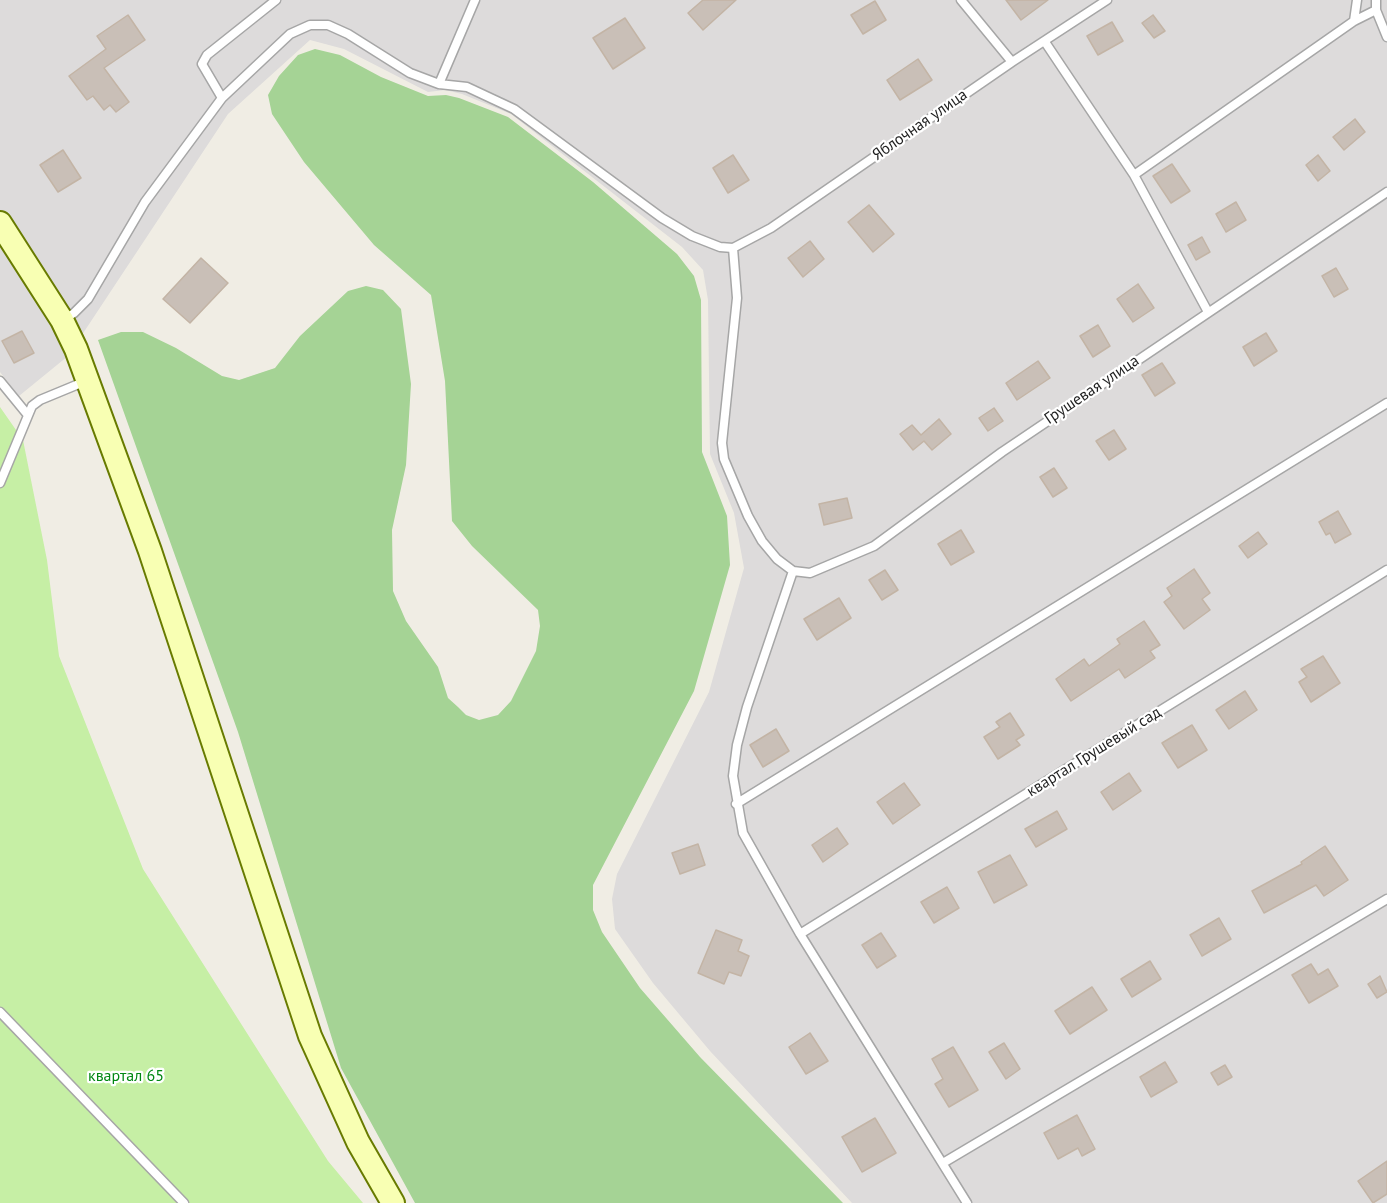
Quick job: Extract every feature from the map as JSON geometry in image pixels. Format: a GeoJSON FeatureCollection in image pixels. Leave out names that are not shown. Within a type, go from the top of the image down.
{"type":"FeatureCollection","features":[{"type":"Feature","properties":{"kind":"street"},"geometry":{"type":"LineString","coordinates":[[0,223],[62,320],[89,381],[205,712],[310,1036],[358,1142],[393,1203]]}},
{"type":"Feature","properties":{"kind":"lane"},"geometry":{"type":"LineString","coordinates":[[222,98],[202,64],[207,55],[276,0]]}},
{"type":"Feature","properties":{"kind":"lane"},"geometry":{"type":"LineString","coordinates":[[439,84],[475,0]]}},
{"type":"Feature","properties":{"kind":"lane"},"geometry":{"type":"LineString","coordinates":[[960,0],[1012,62]]}},
{"type":"Feature","properties":{"kind":"lane","name":"Яблочная улица"},"geometry":{"type":"LineString","coordinates":[[733,248],[771,228],[1012,62],[1107,0]]}},
{"type":"Feature","properties":{"kind":"lane"},"geometry":{"type":"LineString","coordinates":[[1354,21],[1357,0]]}},
{"type":"Feature","properties":{"kind":"lane"},"geometry":{"type":"LineString","coordinates":[[1376,0],[1376,10],[1387,37]]}},
{"type":"Feature","properties":{"kind":"lane"},"geometry":{"type":"LineString","coordinates":[[1134,175],[1354,21],[1376,10]]}},
{"type":"Feature","properties":{"kind":"lane"},"geometry":{"type":"LineString","coordinates":[[62,320],[74,313],[88,298],[145,201],[222,98],[290,34],[310,25],[327,25],[348,34],[410,73],[439,84],[467,87],[514,109],[662,218],[692,236],[720,247],[733,248],[737,298],[722,443],[724,459],[739,497],[762,541],[777,559],[793,571],[744,716],[732,776],[743,833],[800,934],[967,1203]]}},
{"type":"Feature","properties":{"kind":"lane"},"geometry":{"type":"LineString","coordinates":[[1045,42],[1134,175],[1208,312]]}},
{"type":"Feature","properties":{"kind":"lane","name":"Грушевая улица"},"geometry":{"type":"LineString","coordinates":[[793,571],[810,573],[874,546],[1002,452],[1387,192]]}},
{"type":"Feature","properties":{"kind":"lane"},"geometry":{"type":"LineString","coordinates":[[0,381],[27,414]]}},
{"type":"Feature","properties":{"kind":"lane"},"geometry":{"type":"LineString","coordinates":[[1,479],[27,414],[40,400],[89,381]]}},
{"type":"Feature","properties":{"kind":"lane"},"geometry":{"type":"LineString","coordinates":[[736,804],[1387,403]]}},
{"type":"Feature","properties":{"kind":"lane","name":"квартал Грушевый сад"},"geometry":{"type":"LineString","coordinates":[[800,934],[1387,570]]}},
{"type":"Feature","properties":{"kind":"lane"},"geometry":{"type":"LineString","coordinates":[[943,1163],[1387,899]]}},
{"type":"Feature","properties":{"kind":"lane"},"geometry":{"type":"LineString","coordinates":[[0,1012],[184,1203]]}},
{"type":"Feature","properties":{"kind":"shaded area"},"geometry":{"type":"Polygon","coordinates":[[[0,0],[1387,0],[1387,1203],[852,1203],[710,1051],[653,983],[615,929],[612,899],[617,874],[709,692],[744,568],[734,513],[710,454],[708,300],[703,270],[682,247],[511,114],[462,94],[445,90],[428,92],[344,49],[310,40],[228,114],[68,356],[19,396],[0,372],[0,0]]]}},
{"type":"Feature","properties":{"kind":"green space"},"geometry":{"type":"Polygon","coordinates":[[[315,49],[340,55],[381,77],[428,96],[446,95],[459,98],[508,117],[593,182],[677,254],[694,276],[701,300],[702,452],[727,516],[730,565],[694,691],[593,885],[593,910],[602,932],[640,988],[700,1057],[843,1203],[415,1203],[341,1068],[238,732],[98,340],[121,332],[143,332],[176,348],[222,376],[239,380],[275,368],[300,336],[348,291],[366,286],[383,290],[401,309],[411,384],[406,465],[392,530],[393,591],[406,621],[438,667],[448,698],[466,715],[479,720],[498,715],[511,701],[536,651],[540,626],[538,610],[472,546],[452,521],[445,381],[431,295],[374,245],[304,162],[272,114],[268,95],[279,76],[298,55],[315,49]]]}},
{"type":"Feature","properties":{"kind":"green space","name":"квартал 65"},"geometry":{"type":"Polygon","coordinates":[[[0,407],[23,440],[47,560],[59,656],[143,869],[328,1161],[363,1203],[0,1203],[0,407]]]}},
{"type":"Feature","properties":{"kind":"building"},"geometry":{"type":"Polygon","coordinates":[[[703,0],[736,0],[703,30],[688,13],[703,0]]]}},
{"type":"Feature","properties":{"kind":"building"},"geometry":{"type":"Polygon","coordinates":[[[1006,0],[1048,0],[1021,20],[1006,0]]]}},
{"type":"Feature","properties":{"kind":"building"},"geometry":{"type":"Polygon","coordinates":[[[875,1],[886,20],[863,34],[851,15],[875,1]]]}},
{"type":"Feature","properties":{"kind":"building"},"geometry":{"type":"Polygon","coordinates":[[[128,15],[145,40],[104,68],[129,102],[116,112],[110,105],[104,110],[93,96],[87,100],[69,76],[106,49],[97,36],[128,15]]]}},
{"type":"Feature","properties":{"kind":"building"},"geometry":{"type":"Polygon","coordinates":[[[1153,15],[1165,31],[1154,38],[1142,23],[1153,15]]]}},
{"type":"Feature","properties":{"kind":"building"},"geometry":{"type":"Polygon","coordinates":[[[625,18],[645,48],[613,69],[593,38],[625,18]]]}},
{"type":"Feature","properties":{"kind":"building"},"geometry":{"type":"Polygon","coordinates":[[[1112,22],[1123,41],[1098,55],[1087,36],[1112,22]]]}},
{"type":"Feature","properties":{"kind":"building"},"geometry":{"type":"Polygon","coordinates":[[[918,59],[932,80],[900,100],[887,80],[918,59]]]}},
{"type":"Feature","properties":{"kind":"building"},"geometry":{"type":"Polygon","coordinates":[[[1355,119],[1365,132],[1344,150],[1333,137],[1355,119]]]}},
{"type":"Feature","properties":{"kind":"building"},"geometry":{"type":"Polygon","coordinates":[[[63,150],[81,178],[58,192],[40,165],[63,150]]]}},
{"type":"Feature","properties":{"kind":"building"},"geometry":{"type":"Polygon","coordinates":[[[733,155],[749,180],[728,193],[713,168],[733,155]]]}},
{"type":"Feature","properties":{"kind":"building"},"geometry":{"type":"Polygon","coordinates":[[[1318,155],[1330,171],[1318,181],[1306,165],[1318,155]]]}},
{"type":"Feature","properties":{"kind":"building"},"geometry":{"type":"Polygon","coordinates":[[[1172,164],[1190,191],[1171,203],[1153,176],[1172,164]]]}},
{"type":"Feature","properties":{"kind":"building"},"geometry":{"type":"Polygon","coordinates":[[[1236,202],[1246,220],[1226,232],[1216,214],[1236,202]]]}},
{"type":"Feature","properties":{"kind":"building"},"geometry":{"type":"Polygon","coordinates":[[[869,205],[894,234],[873,252],[848,222],[869,205]]]}},
{"type":"Feature","properties":{"kind":"building"},"geometry":{"type":"Polygon","coordinates":[[[1202,237],[1210,252],[1196,260],[1188,245],[1202,237]]]}},
{"type":"Feature","properties":{"kind":"building"},"geometry":{"type":"Polygon","coordinates":[[[810,241],[824,259],[803,277],[788,258],[810,241]]]}},
{"type":"Feature","properties":{"kind":"building"},"geometry":{"type":"Polygon","coordinates":[[[201,258],[228,283],[190,323],[163,299],[201,258]]]}},
{"type":"Feature","properties":{"kind":"building"},"geometry":{"type":"Polygon","coordinates":[[[1336,268],[1348,289],[1334,297],[1322,276],[1336,268]]]}},
{"type":"Feature","properties":{"kind":"building"},"geometry":{"type":"Polygon","coordinates":[[[1138,284],[1154,308],[1133,322],[1117,299],[1138,284]]]}},
{"type":"Feature","properties":{"kind":"building"},"geometry":{"type":"Polygon","coordinates":[[[1098,325],[1110,346],[1093,357],[1080,336],[1098,325]]]}},
{"type":"Feature","properties":{"kind":"building"},"geometry":{"type":"Polygon","coordinates":[[[22,331],[34,353],[14,363],[2,341],[22,331]]]}},
{"type":"Feature","properties":{"kind":"building"},"geometry":{"type":"Polygon","coordinates":[[[1266,333],[1277,351],[1254,366],[1243,347],[1266,333]]]}},
{"type":"Feature","properties":{"kind":"building"},"geometry":{"type":"Polygon","coordinates":[[[1038,361],[1050,378],[1017,400],[1006,383],[1038,361]]]}},
{"type":"Feature","properties":{"kind":"building"},"geometry":{"type":"Polygon","coordinates":[[[1162,363],[1175,383],[1155,396],[1142,375],[1162,363]]]}},
{"type":"Feature","properties":{"kind":"building"},"geometry":{"type":"Polygon","coordinates":[[[994,408],[1003,421],[988,431],[979,418],[994,408]]]}},
{"type":"Feature","properties":{"kind":"building"},"geometry":{"type":"Polygon","coordinates":[[[939,419],[951,434],[932,450],[924,441],[913,450],[900,434],[912,425],[921,435],[939,419]]]}},
{"type":"Feature","properties":{"kind":"building"},"geometry":{"type":"Polygon","coordinates":[[[1114,430],[1126,449],[1109,460],[1096,441],[1114,430]]]}},
{"type":"Feature","properties":{"kind":"building"},"geometry":{"type":"Polygon","coordinates":[[[1054,468],[1067,488],[1053,497],[1040,477],[1054,468]]]}},
{"type":"Feature","properties":{"kind":"building"},"geometry":{"type":"Polygon","coordinates":[[[847,498],[852,518],[824,525],[819,504],[847,498]]]}},
{"type":"Feature","properties":{"kind":"building"},"geometry":{"type":"Polygon","coordinates":[[[1338,511],[1351,534],[1335,543],[1330,533],[1326,535],[1319,522],[1338,511]]]}},
{"type":"Feature","properties":{"kind":"building"},"geometry":{"type":"Polygon","coordinates":[[[961,530],[974,552],[951,565],[938,544],[961,530]]]}},
{"type":"Feature","properties":{"kind":"building"},"geometry":{"type":"Polygon","coordinates":[[[1258,532],[1267,544],[1248,558],[1239,546],[1258,532]]]}},
{"type":"Feature","properties":{"kind":"building"},"geometry":{"type":"Polygon","coordinates":[[[1194,569],[1210,593],[1202,599],[1210,610],[1184,629],[1164,602],[1172,596],[1167,588],[1194,569]]]}},
{"type":"Feature","properties":{"kind":"building"},"geometry":{"type":"Polygon","coordinates":[[[885,570],[898,590],[882,600],[869,580],[885,570]]]}},
{"type":"Feature","properties":{"kind":"building"},"geometry":{"type":"Polygon","coordinates":[[[839,598],[851,618],[817,640],[804,619],[839,598]]]}},
{"type":"Feature","properties":{"kind":"building"},"geometry":{"type":"Polygon","coordinates":[[[1144,621],[1160,645],[1150,651],[1155,658],[1125,678],[1119,669],[1071,701],[1056,679],[1084,659],[1089,666],[1120,644],[1117,639],[1144,621]]]}},
{"type":"Feature","properties":{"kind":"building"},"geometry":{"type":"Polygon","coordinates":[[[1323,656],[1340,683],[1311,702],[1299,682],[1307,677],[1301,669],[1323,656]]]}},
{"type":"Feature","properties":{"kind":"building"},"geometry":{"type":"Polygon","coordinates":[[[1245,691],[1257,710],[1229,729],[1216,710],[1245,691]]]}},
{"type":"Feature","properties":{"kind":"building"},"geometry":{"type":"Polygon","coordinates":[[[1010,713],[1024,735],[1016,740],[1020,745],[998,759],[984,737],[1000,727],[996,722],[1010,713]]]}},
{"type":"Feature","properties":{"kind":"building"},"geometry":{"type":"Polygon","coordinates":[[[1192,725],[1207,750],[1178,768],[1162,743],[1192,725]]]}},
{"type":"Feature","properties":{"kind":"building"},"geometry":{"type":"Polygon","coordinates":[[[776,729],[789,751],[763,767],[750,745],[776,729]]]}},
{"type":"Feature","properties":{"kind":"building"},"geometry":{"type":"Polygon","coordinates":[[[1129,773],[1141,791],[1113,810],[1101,792],[1129,773]]]}},
{"type":"Feature","properties":{"kind":"building"},"geometry":{"type":"Polygon","coordinates":[[[904,783],[920,805],[893,824],[877,802],[904,783]]]}},
{"type":"Feature","properties":{"kind":"building"},"geometry":{"type":"Polygon","coordinates":[[[1057,811],[1067,829],[1036,847],[1025,829],[1057,811]]]}},
{"type":"Feature","properties":{"kind":"building"},"geometry":{"type":"Polygon","coordinates":[[[837,828],[848,844],[823,862],[812,845],[837,828]]]}},
{"type":"Feature","properties":{"kind":"building"},"geometry":{"type":"Polygon","coordinates":[[[698,844],[705,865],[680,874],[672,853],[698,844]]]}},
{"type":"Feature","properties":{"kind":"building"},"geometry":{"type":"Polygon","coordinates":[[[1325,846],[1348,880],[1324,896],[1316,885],[1264,913],[1252,891],[1302,864],[1301,862],[1325,846]]]}},
{"type":"Feature","properties":{"kind":"building"},"geometry":{"type":"Polygon","coordinates":[[[1010,855],[1027,885],[994,903],[978,872],[1010,855]]]}},
{"type":"Feature","properties":{"kind":"building"},"geometry":{"type":"Polygon","coordinates":[[[947,887],[959,908],[934,923],[921,902],[947,887]]]}},
{"type":"Feature","properties":{"kind":"building"},"geometry":{"type":"Polygon","coordinates":[[[1219,918],[1231,939],[1202,956],[1190,935],[1219,918]]]}},
{"type":"Feature","properties":{"kind":"building"},"geometry":{"type":"Polygon","coordinates":[[[716,930],[742,940],[738,951],[749,956],[741,976],[729,972],[724,984],[698,973],[716,930]]]}},
{"type":"Feature","properties":{"kind":"building"},"geometry":{"type":"Polygon","coordinates":[[[881,933],[896,956],[877,968],[862,945],[881,933]]]}},
{"type":"Feature","properties":{"kind":"building"},"geometry":{"type":"Polygon","coordinates":[[[1150,961],[1161,979],[1132,997],[1121,979],[1150,961]]]}},
{"type":"Feature","properties":{"kind":"building"},"geometry":{"type":"Polygon","coordinates":[[[1311,964],[1318,975],[1328,969],[1338,986],[1309,1003],[1292,975],[1311,964]]]}},
{"type":"Feature","properties":{"kind":"building"},"geometry":{"type":"Polygon","coordinates":[[[1380,976],[1387,992],[1377,998],[1368,984],[1380,976]]]}},
{"type":"Feature","properties":{"kind":"building"},"geometry":{"type":"Polygon","coordinates":[[[1092,987],[1107,1010],[1070,1034],[1055,1011],[1092,987]]]}},
{"type":"Feature","properties":{"kind":"building"},"geometry":{"type":"Polygon","coordinates":[[[810,1033],[828,1061],[806,1074],[789,1047],[810,1033]]]}},
{"type":"Feature","properties":{"kind":"building"},"geometry":{"type":"Polygon","coordinates":[[[1004,1043],[1020,1069],[1006,1079],[989,1052],[1004,1043]]]}},
{"type":"Feature","properties":{"kind":"building"},"geometry":{"type":"Polygon","coordinates":[[[953,1047],[978,1090],[949,1107],[935,1084],[943,1079],[932,1059],[953,1047]]]}},
{"type":"Feature","properties":{"kind":"building"},"geometry":{"type":"Polygon","coordinates":[[[1165,1062],[1177,1082],[1151,1097],[1140,1077],[1165,1062]]]}},
{"type":"Feature","properties":{"kind":"building"},"geometry":{"type":"Polygon","coordinates":[[[1225,1065],[1232,1077],[1218,1085],[1211,1073],[1225,1065]]]}},
{"type":"Feature","properties":{"kind":"building"},"geometry":{"type":"Polygon","coordinates":[[[1077,1115],[1095,1149],[1082,1156],[1078,1148],[1058,1159],[1044,1133],[1077,1115]]]}},
{"type":"Feature","properties":{"kind":"building"},"geometry":{"type":"Polygon","coordinates":[[[875,1118],[896,1153],[862,1172],[842,1137],[875,1118]]]}},
{"type":"Feature","properties":{"kind":"building"},"geometry":{"type":"Polygon","coordinates":[[[1387,1161],[1387,1194],[1373,1203],[1358,1181],[1387,1161]]]}}]}
